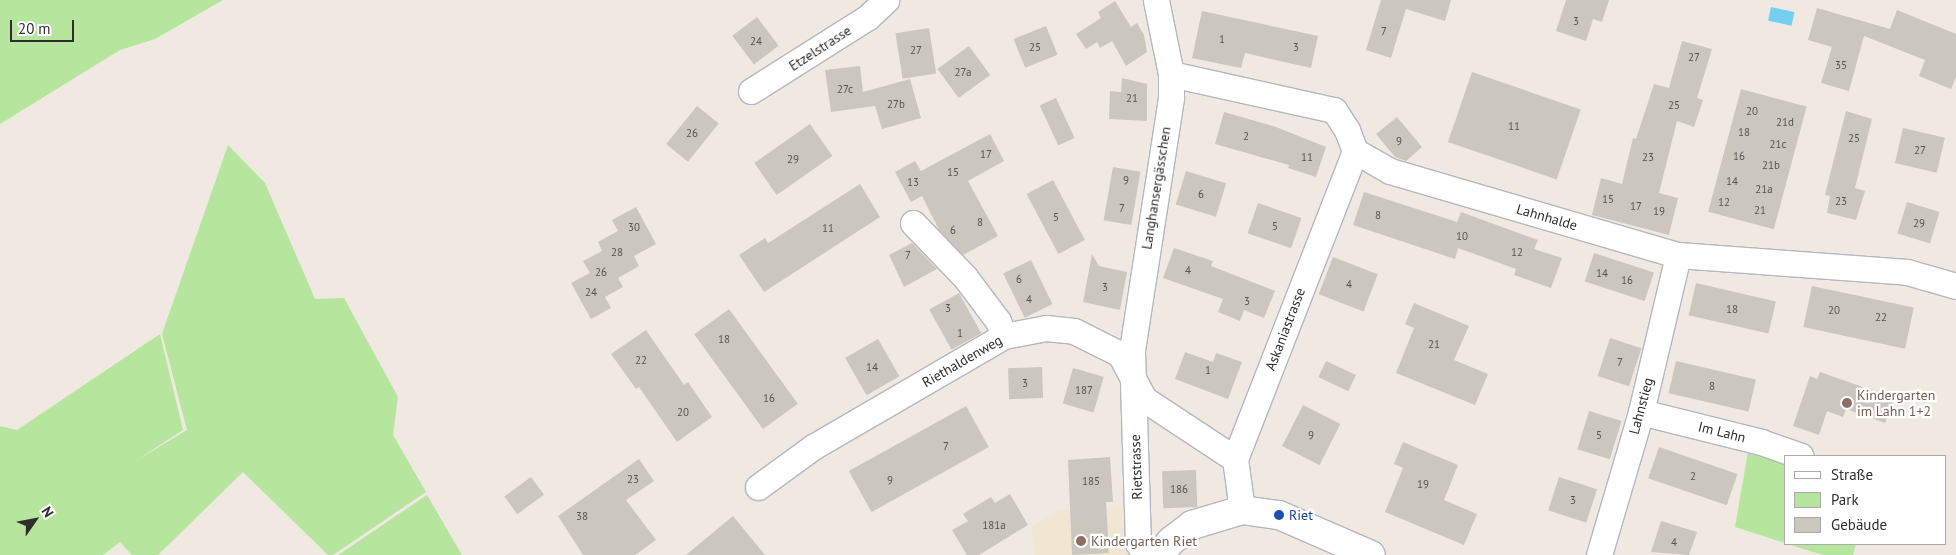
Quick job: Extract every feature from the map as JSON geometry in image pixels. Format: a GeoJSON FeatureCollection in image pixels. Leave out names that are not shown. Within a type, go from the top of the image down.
{"type":"FeatureCollection","features":[{"type":"Feature","properties":{"kind":"street","name":"Etzelstrasse"},"geometry":{"type":"LineString","coordinates":[[752,91],[868,17],[886,0]]}},
{"type":"Feature","properties":{"kind":"street","name":"Langhansergässchen"},"geometry":{"type":"LineString","coordinates":[[1133,376],[1132,350],[1171,97],[1171,74],[1156,0]]}},
{"type":"Feature","properties":{"kind":"street"},"geometry":{"type":"LineString","coordinates":[[1171,74],[1334,110],[1347,130],[1355,152]]}},
{"type":"Feature","properties":{"kind":"street","name":"Lahnhalde"},"geometry":{"type":"LineString","coordinates":[[1355,152],[1390,171],[1678,255],[1907,272],[1956,286]]}},
{"type":"Feature","properties":{"kind":"street","name":"Askaniastrasse"},"geometry":{"type":"LineString","coordinates":[[1242,510],[1235,459],[1355,152]]}},
{"type":"Feature","properties":{"kind":"street"},"geometry":{"type":"LineString","coordinates":[[913,223],[965,277],[998,321],[1004,336]]}},
{"type":"Feature","properties":{"kind":"street","name":"Lahnstieg"},"geometry":{"type":"LineString","coordinates":[[1599,555],[1641,412],[1678,255]]}},
{"type":"Feature","properties":{"kind":"street","name":"Riethaldenweg"},"geometry":{"type":"LineString","coordinates":[[758,487],[821,443],[1004,336],[1046,328],[1074,331],[1120,354],[1144,399],[1235,459]]}},
{"type":"Feature","properties":{"kind":"street","name":"Rietstrasse"},"geometry":{"type":"LineString","coordinates":[[1133,376],[1138,543],[1146,555]]}},
{"type":"Feature","properties":{"kind":"street","name":"Im Lahn"},"geometry":{"type":"LineString","coordinates":[[1641,412],[1761,442],[1798,455]]}},
{"type":"Feature","properties":{"kind":"street"},"geometry":{"type":"LineString","coordinates":[[1159,555],[1171,541],[1192,525],[1242,510],[1279,515],[1372,555]]}},
{"type":"Feature","properties":{"kind":"shaded area","name":"Kindergarten Riet"},"geometry":{"type":"Polygon","coordinates":[[[1128,507],[1131,555],[1034,555],[1032,527],[1058,511],[1128,507]]]}},
{"type":"Feature","properties":{"kind":"green space"},"geometry":{"type":"Polygon","coordinates":[[[0,0],[223,0],[155,39],[120,50],[0,124],[0,0]]]}},
{"type":"Feature","properties":{"kind":"green space"},"geometry":{"type":"Polygon","coordinates":[[[228,145],[265,183],[315,299],[344,298],[398,397],[393,435],[426,492],[333,555],[328,555],[243,472],[158,555],[132,555],[120,542],[103,555],[0,555],[0,426],[17,430],[160,334],[183,430],[134,462],[187,430],[162,334],[228,145]]]}},
{"type":"Feature","properties":{"kind":"green space"},"geometry":{"type":"Polygon","coordinates":[[[1749,446],[1784,458],[1784,543],[1735,527],[1749,446]]]}},
{"type":"Feature","properties":{"kind":"green space"},"geometry":{"type":"Polygon","coordinates":[[[427,495],[462,555],[338,555],[427,495]]]}},
{"type":"Feature","properties":{"kind":"green space"},"geometry":{"type":"Polygon","coordinates":[[[1790,545],[1856,545],[1853,555],[1823,555],[1790,545]]]}},
{"type":"Feature","properties":{"kind":"water"},"geometry":{"type":"Polygon","coordinates":[[[1771,7],[1794,12],[1792,26],[1768,21],[1771,7]]]}},
{"type":"Feature","properties":{"kind":"building"},"geometry":{"type":"Polygon","coordinates":[[[1381,0],[1451,0],[1445,21],[1406,9],[1391,58],[1366,50],[1381,0]]]}},
{"type":"Feature","properties":{"kind":"building"},"geometry":{"type":"Polygon","coordinates":[[[1566,0],[1609,0],[1602,22],[1593,19],[1586,41],[1556,31],[1566,0]]]}},
{"type":"Feature","properties":{"kind":"building"},"geometry":{"type":"Polygon","coordinates":[[[1115,1],[1131,27],[1137,23],[1144,35],[1147,52],[1126,66],[1112,41],[1100,48],[1097,42],[1086,49],[1076,34],[1101,18],[1098,12],[1115,1]]]}},
{"type":"Feature","properties":{"kind":"building"},"geometry":{"type":"Polygon","coordinates":[[[1817,8],[1890,29],[1897,10],[1956,34],[1956,77],[1951,89],[1919,76],[1925,60],[1864,36],[1849,91],[1821,83],[1832,47],[1808,40],[1817,8]]]}},
{"type":"Feature","properties":{"kind":"building"},"geometry":{"type":"Polygon","coordinates":[[[1202,11],[1318,36],[1311,68],[1245,53],[1241,68],[1192,58],[1202,11]]]}},
{"type":"Feature","properties":{"kind":"building"},"geometry":{"type":"Polygon","coordinates":[[[757,17],[779,46],[754,64],[732,36],[757,17]]]}},
{"type":"Feature","properties":{"kind":"building"},"geometry":{"type":"Polygon","coordinates":[[[1046,26],[1058,55],[1025,68],[1014,39],[1046,26]]]}},
{"type":"Feature","properties":{"kind":"building"},"geometry":{"type":"Polygon","coordinates":[[[929,28],[936,73],[903,79],[895,33],[929,28]]]}},
{"type":"Feature","properties":{"kind":"building"},"geometry":{"type":"Polygon","coordinates":[[[1682,41],[1712,49],[1697,98],[1703,100],[1694,127],[1677,121],[1659,193],[1678,198],[1669,235],[1592,215],[1601,178],[1622,184],[1633,138],[1636,139],[1654,84],[1669,88],[1682,41]]]}},
{"type":"Feature","properties":{"kind":"building"},"geometry":{"type":"Polygon","coordinates":[[[969,46],[990,75],[959,98],[937,69],[969,46]]]}},
{"type":"Feature","properties":{"kind":"building"},"geometry":{"type":"Polygon","coordinates":[[[860,66],[863,92],[910,79],[921,118],[882,129],[875,106],[831,112],[825,70],[860,66]]]}},
{"type":"Feature","properties":{"kind":"building"},"geometry":{"type":"Polygon","coordinates":[[[1472,72],[1581,109],[1557,179],[1448,142],[1472,72]]]}},
{"type":"Feature","properties":{"kind":"building"},"geometry":{"type":"Polygon","coordinates":[[[1122,78],[1147,84],[1147,121],[1109,119],[1110,91],[1121,92],[1122,78]]]}},
{"type":"Feature","properties":{"kind":"building"},"geometry":{"type":"Polygon","coordinates":[[[1741,89],[1807,107],[1774,229],[1708,212],[1741,89]]]}},
{"type":"Feature","properties":{"kind":"building"},"geometry":{"type":"Polygon","coordinates":[[[1056,98],[1075,138],[1058,145],[1040,106],[1056,98]]]}},
{"type":"Feature","properties":{"kind":"building"},"geometry":{"type":"Polygon","coordinates":[[[697,106],[719,124],[688,162],[666,144],[697,106]]]}},
{"type":"Feature","properties":{"kind":"building"},"geometry":{"type":"Polygon","coordinates":[[[1846,111],[1872,119],[1855,188],[1865,191],[1856,220],[1827,213],[1830,196],[1825,195],[1846,111]]]}},
{"type":"Feature","properties":{"kind":"building"},"geometry":{"type":"Polygon","coordinates":[[[1224,112],[1276,127],[1326,147],[1316,177],[1288,168],[1289,165],[1215,144],[1224,112]]]}},
{"type":"Feature","properties":{"kind":"building"},"geometry":{"type":"Polygon","coordinates":[[[1397,117],[1422,147],[1406,161],[1395,157],[1376,134],[1397,117]]]}},
{"type":"Feature","properties":{"kind":"building"},"geometry":{"type":"Polygon","coordinates":[[[810,124],[832,156],[777,195],[754,163],[810,124]]]}},
{"type":"Feature","properties":{"kind":"building"},"geometry":{"type":"Polygon","coordinates":[[[1903,128],[1945,138],[1937,173],[1895,163],[1903,128]]]}},
{"type":"Feature","properties":{"kind":"building"},"geometry":{"type":"Polygon","coordinates":[[[990,134],[1004,161],[968,181],[998,236],[963,255],[939,230],[922,196],[911,202],[895,172],[915,161],[921,171],[990,134]]]}},
{"type":"Feature","properties":{"kind":"building"},"geometry":{"type":"Polygon","coordinates":[[[1113,167],[1141,172],[1131,225],[1104,220],[1113,167]]]}},
{"type":"Feature","properties":{"kind":"building"},"geometry":{"type":"Polygon","coordinates":[[[1186,171],[1226,183],[1216,217],[1176,204],[1186,171]]]}},
{"type":"Feature","properties":{"kind":"building"},"geometry":{"type":"Polygon","coordinates":[[[1053,180],[1085,240],[1058,254],[1027,194],[1053,180]]]}},
{"type":"Feature","properties":{"kind":"building"},"geometry":{"type":"Polygon","coordinates":[[[860,184],[880,217],[764,292],[739,255],[765,238],[768,243],[860,184]]]}},
{"type":"Feature","properties":{"kind":"building"},"geometry":{"type":"Polygon","coordinates":[[[1364,192],[1457,222],[1461,212],[1538,240],[1534,249],[1562,258],[1551,288],[1514,275],[1516,269],[1458,248],[1455,259],[1353,225],[1364,192]]]}},
{"type":"Feature","properties":{"kind":"building"},"geometry":{"type":"Polygon","coordinates":[[[1907,202],[1940,212],[1930,243],[1897,234],[1907,202]]]}},
{"type":"Feature","properties":{"kind":"building"},"geometry":{"type":"Polygon","coordinates":[[[1258,203],[1301,218],[1291,248],[1248,233],[1258,203]]]}},
{"type":"Feature","properties":{"kind":"building"},"geometry":{"type":"Polygon","coordinates":[[[636,207],[656,244],[634,256],[639,266],[618,278],[623,287],[605,297],[611,308],[591,319],[571,283],[590,273],[583,261],[602,251],[598,242],[618,231],[612,220],[636,207]]]}},
{"type":"Feature","properties":{"kind":"building"},"geometry":{"type":"Polygon","coordinates":[[[912,243],[937,269],[904,287],[889,255],[912,243]]]}},
{"type":"Feature","properties":{"kind":"building"},"geometry":{"type":"Polygon","coordinates":[[[1174,248],[1213,261],[1211,266],[1275,291],[1264,318],[1244,310],[1240,321],[1218,312],[1223,299],[1163,278],[1174,248]]]}},
{"type":"Feature","properties":{"kind":"building"},"geometry":{"type":"Polygon","coordinates":[[[1594,253],[1654,272],[1645,301],[1585,282],[1594,253]]]}},
{"type":"Feature","properties":{"kind":"building"},"geometry":{"type":"Polygon","coordinates":[[[1092,254],[1099,266],[1127,272],[1120,310],[1083,302],[1092,254]]]}},
{"type":"Feature","properties":{"kind":"building"},"geometry":{"type":"Polygon","coordinates":[[[1333,257],[1378,274],[1363,312],[1319,294],[1333,257]]]}},
{"type":"Feature","properties":{"kind":"building"},"geometry":{"type":"Polygon","coordinates":[[[1031,260],[1052,304],[1025,318],[1003,274],[1031,260]]]}},
{"type":"Feature","properties":{"kind":"building"},"geometry":{"type":"Polygon","coordinates":[[[1696,283],[1776,301],[1768,334],[1689,315],[1696,283]]]}},
{"type":"Feature","properties":{"kind":"building"},"geometry":{"type":"Polygon","coordinates":[[[1812,286],[1914,308],[1905,349],[1803,327],[1812,286]]]}},
{"type":"Feature","properties":{"kind":"building"},"geometry":{"type":"Polygon","coordinates":[[[959,293],[981,333],[952,350],[929,309],[959,293]]]}},
{"type":"Feature","properties":{"kind":"building"},"geometry":{"type":"Polygon","coordinates":[[[1414,303],[1469,326],[1454,360],[1488,374],[1475,405],[1396,373],[1414,328],[1405,324],[1414,303]]]}},
{"type":"Feature","properties":{"kind":"building"},"geometry":{"type":"Polygon","coordinates":[[[729,309],[798,404],[763,429],[694,334],[729,309]]]}},
{"type":"Feature","properties":{"kind":"building"},"geometry":{"type":"Polygon","coordinates":[[[646,330],[684,385],[688,382],[712,417],[677,442],[639,387],[636,389],[611,354],[646,330]]]}},
{"type":"Feature","properties":{"kind":"building"},"geometry":{"type":"Polygon","coordinates":[[[1610,338],[1641,348],[1629,386],[1598,376],[1610,338]]]}},
{"type":"Feature","properties":{"kind":"building"},"geometry":{"type":"Polygon","coordinates":[[[878,339],[900,376],[867,395],[845,358],[878,339]]]}},
{"type":"Feature","properties":{"kind":"building"},"geometry":{"type":"Polygon","coordinates":[[[1185,352],[1213,362],[1216,353],[1242,362],[1228,399],[1175,379],[1185,352]]]}},
{"type":"Feature","properties":{"kind":"building"},"geometry":{"type":"Polygon","coordinates":[[[1326,361],[1356,375],[1348,391],[1318,377],[1326,361]]]}},
{"type":"Feature","properties":{"kind":"building"},"geometry":{"type":"Polygon","coordinates":[[[1676,361],[1756,379],[1748,412],[1669,393],[1676,361]]]}},
{"type":"Feature","properties":{"kind":"building"},"geometry":{"type":"Polygon","coordinates":[[[1042,367],[1043,398],[1009,399],[1008,368],[1042,367]]]}},
{"type":"Feature","properties":{"kind":"building"},"geometry":{"type":"Polygon","coordinates":[[[1073,368],[1104,377],[1094,412],[1063,404],[1073,368]]]}},
{"type":"Feature","properties":{"kind":"building","name":"Kindergarten im Lahn 1+2"},"geometry":{"type":"Polygon","coordinates":[[[1820,372],[1894,398],[1885,423],[1846,409],[1843,417],[1827,411],[1819,435],[1793,426],[1810,376],[1817,379],[1820,372]]]}},
{"type":"Feature","properties":{"kind":"building"},"geometry":{"type":"Polygon","coordinates":[[[1303,405],[1340,424],[1320,465],[1282,446],[1303,405]]]}},
{"type":"Feature","properties":{"kind":"building"},"geometry":{"type":"Polygon","coordinates":[[[966,406],[989,447],[872,512],[849,471],[966,406]]]}},
{"type":"Feature","properties":{"kind":"building"},"geometry":{"type":"Polygon","coordinates":[[[1589,411],[1622,421],[1610,459],[1577,449],[1589,411]]]}},
{"type":"Feature","properties":{"kind":"building"},"geometry":{"type":"Polygon","coordinates":[[[1403,442],[1458,465],[1444,500],[1477,514],[1464,545],[1385,512],[1403,468],[1394,464],[1403,442]]]}},
{"type":"Feature","properties":{"kind":"building"},"geometry":{"type":"Polygon","coordinates":[[[1659,447],[1737,474],[1727,505],[1648,478],[1659,447]]]}},
{"type":"Feature","properties":{"kind":"building"},"geometry":{"type":"Polygon","coordinates":[[[1110,457],[1113,502],[1106,502],[1109,553],[1072,555],[1068,460],[1110,457]]]}},
{"type":"Feature","properties":{"kind":"building"},"geometry":{"type":"Polygon","coordinates":[[[639,459],[654,481],[626,500],[656,540],[635,555],[583,555],[558,516],[639,459]]]}},
{"type":"Feature","properties":{"kind":"building"},"geometry":{"type":"Polygon","coordinates":[[[1196,470],[1197,507],[1163,508],[1162,471],[1196,470]]]}},
{"type":"Feature","properties":{"kind":"building"},"geometry":{"type":"Polygon","coordinates":[[[531,477],[544,495],[517,514],[504,496],[531,477]]]}},
{"type":"Feature","properties":{"kind":"building"},"geometry":{"type":"Polygon","coordinates":[[[1559,477],[1597,489],[1586,523],[1548,510],[1559,477]]]}},
{"type":"Feature","properties":{"kind":"building"},"geometry":{"type":"Polygon","coordinates":[[[1010,494],[1028,525],[979,555],[967,555],[952,530],[968,521],[963,514],[991,497],[995,503],[1010,494]]]}},
{"type":"Feature","properties":{"kind":"building"},"geometry":{"type":"Polygon","coordinates":[[[733,516],[765,555],[686,555],[733,516]]]}},
{"type":"Feature","properties":{"kind":"building"},"geometry":{"type":"Polygon","coordinates":[[[1661,521],[1697,532],[1689,555],[1651,552],[1661,521]]]}},
{"type":"Feature","properties":{"kind":"place","name":"Kindergarten im Lahn 1+2"},"geometry":{"type":"Point","coordinates":[1847,403]}},
{"type":"Feature","properties":{"kind":"place","name":"Riet"},"geometry":{"type":"Point","coordinates":[1279,515]}},
{"type":"Feature","properties":{"kind":"place","name":"Kindergarten Riet"},"geometry":{"type":"Point","coordinates":[1081,541]}}]}
